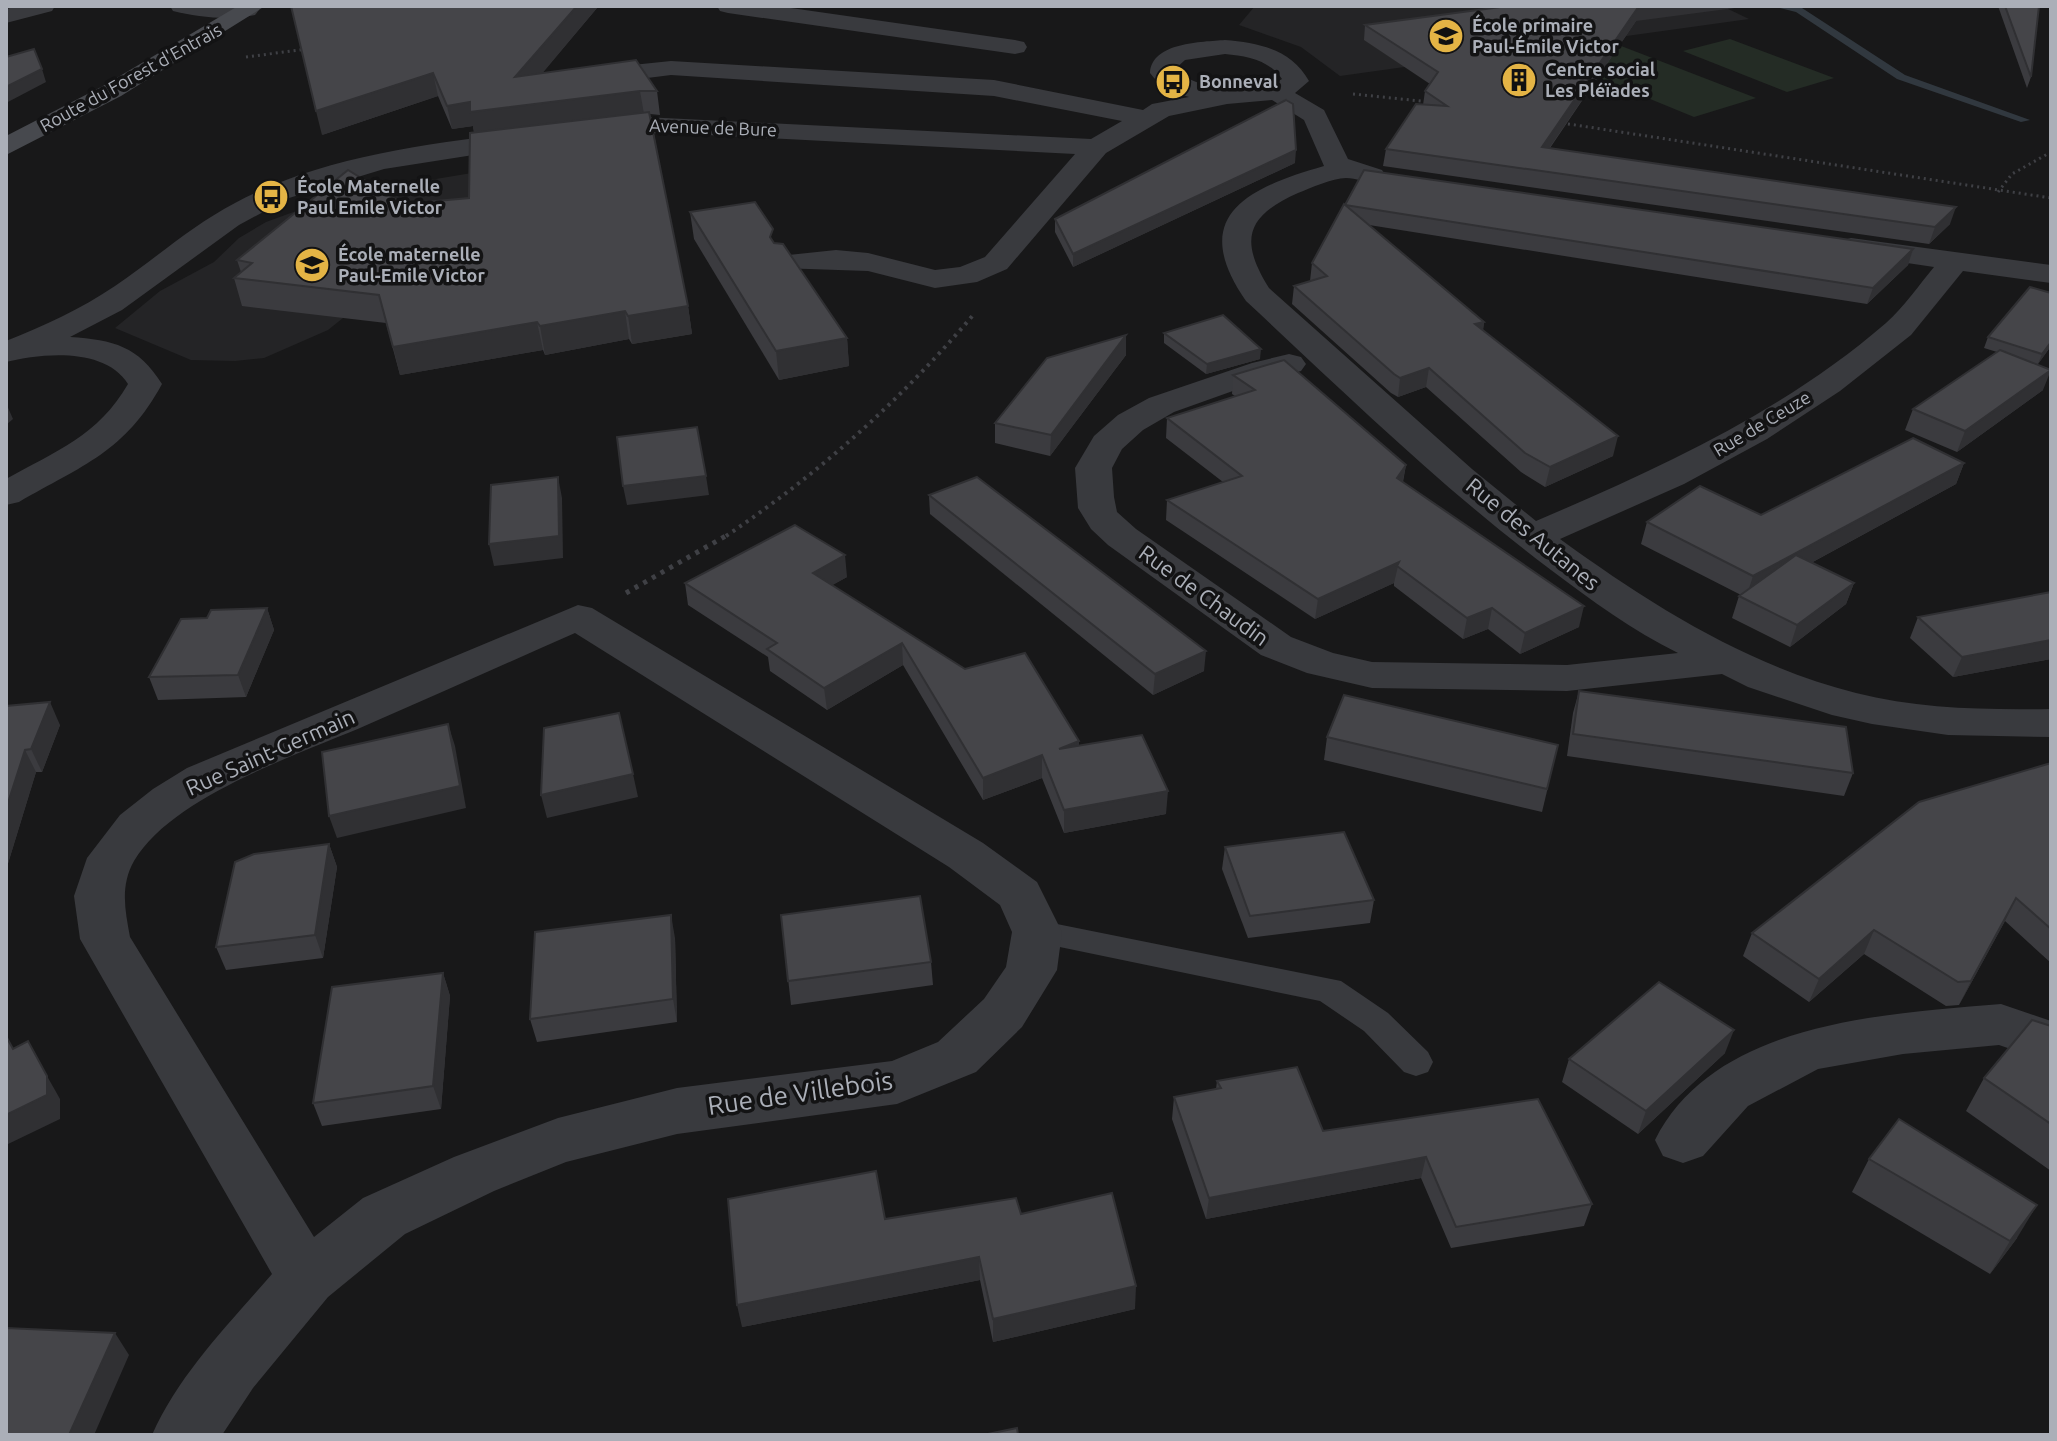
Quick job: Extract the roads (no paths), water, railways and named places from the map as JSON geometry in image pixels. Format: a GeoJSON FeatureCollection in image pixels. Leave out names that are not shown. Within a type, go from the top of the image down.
{"type":"FeatureCollection","features":[{"type":"Feature","properties":{"kind":"street"},"geometry":{"type":"LineString","coordinates":[[6,16],[44,6]]}},
{"type":"Feature","properties":{"kind":"street"},"geometry":{"type":"LineString","coordinates":[[181,6],[206,10],[250,8]]}},
{"type":"Feature","properties":{"kind":"street"},"geometry":{"type":"LineString","coordinates":[[728,6],[1015,47]]}},
{"type":"Feature","properties":{"kind":"street","name":"Route du Forest d'Entrais"},"geometry":{"type":"LineString","coordinates":[[6,147],[169,58],[250,8]]}},
{"type":"Feature","properties":{"kind":"street"},"geometry":{"type":"LineString","coordinates":[[1206,48],[1246,48],[1291,69],[1296,81],[1278,93],[1255,97],[1229,96],[1179,84],[1162,73],[1162,67],[1176,55],[1206,48]]}},
{"type":"Feature","properties":{"kind":"street"},"geometry":{"type":"LineString","coordinates":[[563,80],[671,68],[994,88],[1153,114]]}},
{"type":"Feature","properties":{"kind":"street"},"geometry":{"type":"LineString","coordinates":[[1153,114],[1179,84]]}},
{"type":"Feature","properties":{"kind":"street"},"geometry":{"type":"LineString","coordinates":[[1278,93],[1315,116],[1336,164],[1345,169],[1403,181]]}},
{"type":"Feature","properties":{"kind":"street"},"geometry":{"type":"LineString","coordinates":[[790,262],[836,259],[868,262],[935,279],[966,275],[996,263],[1096,147],[1153,114],[1229,96]]}},
{"type":"Feature","properties":{"kind":"street","name":"Avenue de Bure"},"geometry":{"type":"LineString","coordinates":[[12,350],[111,302],[243,209],[326,177],[408,156],[644,125],[1096,147]]}},
{"type":"Feature","properties":{"kind":"street","name":"Rue des Autanes"},"geometry":{"type":"LineString","coordinates":[[1345,169],[1303,183],[1252,207],[1240,219],[1234,236],[1233,249],[1241,272],[1257,294],[1478,492],[1534,536],[1606,592],[1681,639],[1769,681],[1846,705],[1925,719],[2051,723]]}},
{"type":"Feature","properties":{"kind":"street"},"geometry":{"type":"LineString","coordinates":[[1829,243],[2051,274]]}},
{"type":"Feature","properties":{"kind":"street","name":"Rue de Ceuze"},"geometry":{"type":"LineString","coordinates":[[1534,536],[1671,476],[1754,431],[1828,384],[1900,328],[1955,262]]}},
{"type":"Feature","properties":{"kind":"street"},"geometry":{"type":"LineString","coordinates":[[6,494],[102,440],[131,409],[145,384],[132,365],[107,353],[67,347],[12,350]]}},
{"type":"Feature","properties":{"kind":"street","name":"Rue de Chaudin"},"geometry":{"type":"LineString","coordinates":[[1324,354],[1206,388],[1150,410],[1118,431],[1096,454],[1091,484],[1100,515],[1122,537],[1276,646],[1322,664],[1372,675],[1567,678],[1725,661]]}},
{"type":"Feature","properties":{"kind":"street","name":"Rue Saint-Germain"},"geometry":{"type":"LineString","coordinates":[[307,1278],[105,939],[99,897],[106,868],[130,832],[171,798],[203,779],[578,617],[966,855],[1020,894],[1037,932]]}},
{"type":"Feature","properties":{"kind":"street","name":"Rue de Villebois"},"geometry":{"type":"LineString","coordinates":[[185,1435],[231,1367],[307,1278],[384,1216],[474,1174],[558,1141],[677,1111],[897,1082],[957,1057],[1003,1013],[1031,970],[1037,932]]}},
{"type":"Feature","properties":{"kind":"street"},"geometry":{"type":"LineString","coordinates":[[1683,1140],[1729,1090],[1807,1050],[1903,1033],[2001,1024],[2051,1042]]}},
{"type":"Feature","properties":{"kind":"lane"},"geometry":{"type":"LineString","coordinates":[[1037,932],[1329,990],[1376,1022],[1416,1062]]}},
{"type":"Feature","properties":{"kind":"waterway"},"geometry":{"type":"LineString","coordinates":[[1777,6],[1799,10],[1901,77],[2025,120]]}},
{"type":"Feature","properties":{"kind":"place","name":"École primaire Paul-Émile Victor"},"geometry":{"type":"Point","coordinates":[1446,36]}},
{"type":"Feature","properties":{"kind":"place","name":"Centre social Les Pléïades"},"geometry":{"type":"Point","coordinates":[1519,80]}},
{"type":"Feature","properties":{"kind":"place","name":"Bonneval"},"geometry":{"type":"Point","coordinates":[1173,82]}},
{"type":"Feature","properties":{"kind":"place","name":"École Maternelle Paul Emile Victor"},"geometry":{"type":"Point","coordinates":[271,197]}},
{"type":"Feature","properties":{"kind":"place","name":"École maternelle Paul-Emile Victor"},"geometry":{"type":"Point","coordinates":[312,265]}}]}
